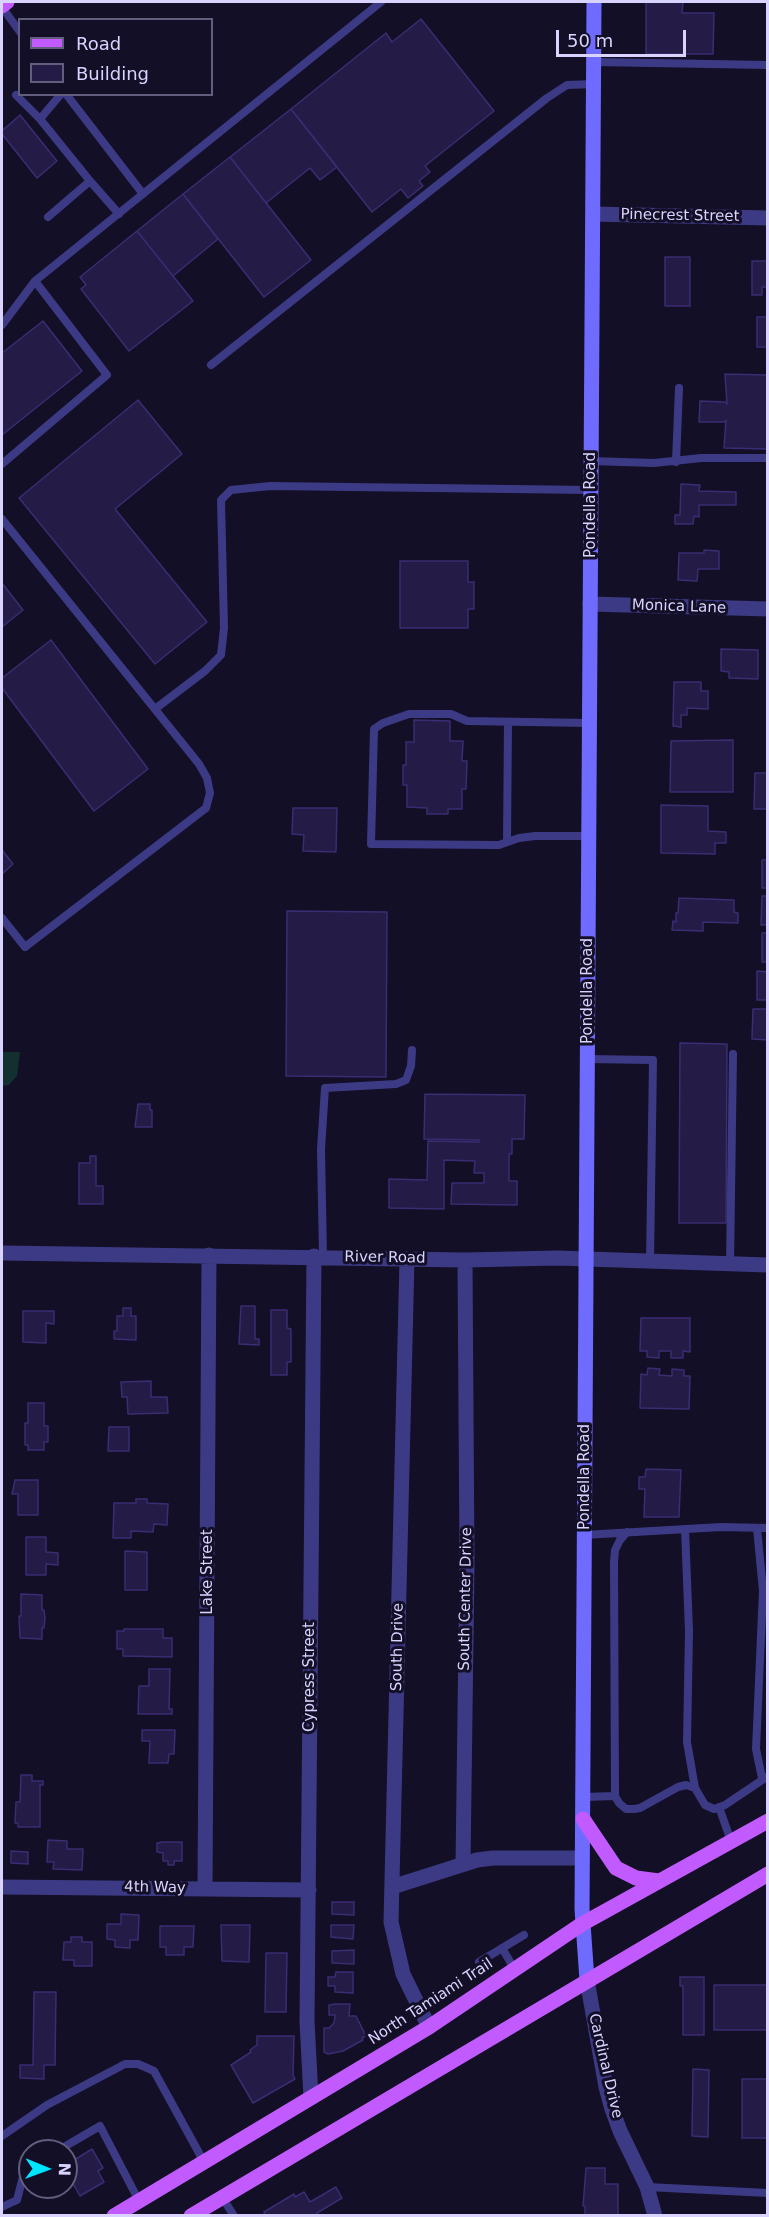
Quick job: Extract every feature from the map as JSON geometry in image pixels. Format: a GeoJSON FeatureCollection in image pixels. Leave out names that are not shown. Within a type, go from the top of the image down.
{"type":"FeatureCollection","features":[{"type":"Feature","properties":{"kind":"main road"},"geometry":{"type":"LineString","coordinates":[[2,5],[7,2]]}},
{"type":"Feature","properties":{"kind":"main road","name":"Pondella Road"},"geometry":{"type":"LineString","coordinates":[[587,1980],[582,1924],[582,1858],[594,2]]}},
{"type":"Feature","properties":{"kind":"main road"},"geometry":{"type":"LineString","coordinates":[[583,1819],[616,1868],[636,1878],[659,1881]]}},
{"type":"Feature","properties":{"kind":"main road","name":"North Tamiami Trail"},"geometry":{"type":"LineString","coordinates":[[114,2216],[429,2027],[582,1924],[768,1821]]}},
{"type":"Feature","properties":{"kind":"main road"},"geometry":{"type":"LineString","coordinates":[[191,2216],[768,1874]]}},
{"type":"Feature","properties":{"kind":"street","name":"Pinecrest Street"},"geometry":{"type":"LineString","coordinates":[[593,214],[768,218]]}},
{"type":"Feature","properties":{"kind":"street","name":"Monica Lane"},"geometry":{"type":"LineString","coordinates":[[590,604],[768,609]]}},
{"type":"Feature","properties":{"kind":"street","name":"River Road"},"geometry":{"type":"LineString","coordinates":[[2,1253],[465,1260],[557,1258],[768,1265]]}},
{"type":"Feature","properties":{"kind":"street","name":"Lake Street"},"geometry":{"type":"LineString","coordinates":[[205,1888],[209,1255]]}},
{"type":"Feature","properties":{"kind":"street","name":"Cypress Street"},"geometry":{"type":"LineString","coordinates":[[311,2098],[307,2021],[318,1256]]}},
{"type":"Feature","properties":{"kind":"street","name":"South Drive"},"geometry":{"type":"LineString","coordinates":[[407,1259],[391,1922],[404,1974],[429,2027]]}},
{"type":"Feature","properties":{"kind":"street","name":"South Center Drive"},"geometry":{"type":"LineString","coordinates":[[463,1864],[467,1563],[465,1260]]}},
{"type":"Feature","properties":{"kind":"street"},"geometry":{"type":"LineString","coordinates":[[392,1887],[463,1864],[493,1858],[582,1858]]}},
{"type":"Feature","properties":{"kind":"street","name":"4th Way"},"geometry":{"type":"LineString","coordinates":[[2,1887],[309,1890]]}},
{"type":"Feature","properties":{"kind":"street","name":"Cardinal Drive"},"geometry":{"type":"LineString","coordinates":[[587,1980],[612,2109],[647,2187],[655,2216]]}},
{"type":"Feature","properties":{"kind":"lane"},"geometry":{"type":"LineString","coordinates":[[2,326],[35,281],[381,2]]}},
{"type":"Feature","properties":{"kind":"lane"},"geometry":{"type":"LineString","coordinates":[[2,5],[18,29]]}},
{"type":"Feature","properties":{"kind":"lane"},"geometry":{"type":"LineString","coordinates":[[594,62],[768,65]]}},
{"type":"Feature","properties":{"kind":"lane"},"geometry":{"type":"LineString","coordinates":[[211,365],[547,98],[567,85],[594,84]]}},
{"type":"Feature","properties":{"kind":"lane"},"geometry":{"type":"LineString","coordinates":[[16,95],[40,119],[119,213]]}},
{"type":"Feature","properties":{"kind":"lane"},"geometry":{"type":"LineString","coordinates":[[40,119],[59,96]]}},
{"type":"Feature","properties":{"kind":"lane"},"geometry":{"type":"LineString","coordinates":[[68,96],[143,194]]}},
{"type":"Feature","properties":{"kind":"lane"},"geometry":{"type":"LineString","coordinates":[[48,217],[90,181]]}},
{"type":"Feature","properties":{"kind":"lane"},"geometry":{"type":"LineString","coordinates":[[2,464],[107,375],[35,281]]}},
{"type":"Feature","properties":{"kind":"lane"},"geometry":{"type":"LineString","coordinates":[[676,462],[678,388]]}},
{"type":"Feature","properties":{"kind":"lane"},"geometry":{"type":"LineString","coordinates":[[591,460],[643,463],[676,462],[701,458],[768,458]]}},
{"type":"Feature","properties":{"kind":"lane"},"geometry":{"type":"LineString","coordinates":[[155,709],[205,671],[221,655],[224,628],[221,500],[231,490],[270,486],[591,490]]}},
{"type":"Feature","properties":{"kind":"lane"},"geometry":{"type":"LineString","coordinates":[[2,519],[199,764],[207,778],[210,793],[206,808],[25,947],[2,918]]}},
{"type":"Feature","properties":{"kind":"lane"},"geometry":{"type":"LineString","coordinates":[[589,836],[535,836],[519,838],[499,845],[371,844],[374,729],[383,723],[409,714],[451,714],[467,721],[590,723]]}},
{"type":"Feature","properties":{"kind":"lane"},"geometry":{"type":"LineString","coordinates":[[507,842],[508,722]]}},
{"type":"Feature","properties":{"kind":"lane"},"geometry":{"type":"LineString","coordinates":[[318,1256],[325,1088],[396,1083],[406,1080],[411,1066],[412,1050]]}},
{"type":"Feature","properties":{"kind":"lane"},"geometry":{"type":"LineString","coordinates":[[730,1265],[733,1054]]}},
{"type":"Feature","properties":{"kind":"lane"},"geometry":{"type":"LineString","coordinates":[[587,1059],[653,1060],[650,1262]]}},
{"type":"Feature","properties":{"kind":"lane"},"geometry":{"type":"LineString","coordinates":[[685,1529],[689,1631],[687,1742],[695,1788],[705,1805],[714,1809],[725,1805],[765,1777],[756,1749],[764,1591],[757,1528]]}},
{"type":"Feature","properties":{"kind":"lane"},"geometry":{"type":"LineString","coordinates":[[584,1535],[685,1529],[768,1528]]}},
{"type":"Feature","properties":{"kind":"lane"},"geometry":{"type":"LineString","coordinates":[[627,1532],[615,1550],[614,1562],[615,1796],[626,1809],[634,1809],[678,1787],[686,1785],[695,1788]]}},
{"type":"Feature","properties":{"kind":"lane"},"geometry":{"type":"LineString","coordinates":[[583,1797],[615,1796]]}},
{"type":"Feature","properties":{"kind":"lane"},"geometry":{"type":"LineString","coordinates":[[719,1807],[731,1841]]}},
{"type":"Feature","properties":{"kind":"lane"},"geometry":{"type":"LineString","coordinates":[[479,1962],[524,1935]]}},
{"type":"Feature","properties":{"kind":"lane"},"geometry":{"type":"LineString","coordinates":[[502,1948],[515,1970]]}},
{"type":"Feature","properties":{"kind":"lane"},"geometry":{"type":"LineString","coordinates":[[2,2136],[47,2105],[125,2064],[138,2064],[154,2071],[204,2162]]}},
{"type":"Feature","properties":{"kind":"lane"},"geometry":{"type":"LineString","coordinates":[[78,2139],[100,2126],[139,2201]]}},
{"type":"Feature","properties":{"kind":"lane"},"geometry":{"type":"LineString","coordinates":[[647,2187],[768,2193]]}},
{"type":"Feature","properties":{"kind":"lane"},"geometry":{"type":"LineString","coordinates":[[2,2207],[16,2200],[18,2194]]}},
{"type":"Feature","properties":{"kind":"lane"},"geometry":{"type":"LineString","coordinates":[[222,2197],[234,2216]]}},
{"type":"Feature","properties":{"kind":"green space"},"geometry":{"type":"Polygon","coordinates":[[[2,1052],[20,1052],[17,1076],[9,1085],[2,1086],[2,1052]]]}},
{"type":"Feature","properties":{"kind":"building"},"geometry":{"type":"Polygon","coordinates":[[[646,2],[683,2],[682,13],[714,13],[713,54],[646,54],[646,2]]]}},
{"type":"Feature","properties":{"kind":"building"},"geometry":{"type":"Polygon","coordinates":[[[421,19],[494,111],[425,166],[430,172],[419,181],[423,186],[408,198],[401,189],[372,212],[291,109],[386,33],[392,42],[421,19]]]}},
{"type":"Feature","properties":{"kind":"building"},"geometry":{"type":"Polygon","coordinates":[[[291,109],[337,167],[320,180],[310,168],[266,203],[230,157],[291,109]]]}},
{"type":"Feature","properties":{"kind":"building"},"geometry":{"type":"Polygon","coordinates":[[[20,115],[57,161],[37,178],[2,134],[2,131],[20,115]]]}},
{"type":"Feature","properties":{"kind":"building"},"geometry":{"type":"Polygon","coordinates":[[[230,157],[311,260],[264,297],[183,194],[230,157]]]}},
{"type":"Feature","properties":{"kind":"building"},"geometry":{"type":"Polygon","coordinates":[[[183,194],[218,239],[173,276],[137,231],[183,194]]]}},
{"type":"Feature","properties":{"kind":"building"},"geometry":{"type":"Polygon","coordinates":[[[137,231],[193,301],[129,351],[81,289],[86,285],[80,277],[137,231]]]}},
{"type":"Feature","properties":{"kind":"building"},"geometry":{"type":"Polygon","coordinates":[[[665,257],[690,257],[690,306],[665,306],[665,257]]]}},
{"type":"Feature","properties":{"kind":"building"},"geometry":{"type":"Polygon","coordinates":[[[752,261],[768,261],[768,287],[762,287],[762,295],[752,295],[752,261]]]}},
{"type":"Feature","properties":{"kind":"building"},"geometry":{"type":"Polygon","coordinates":[[[757,317],[768,317],[768,347],[757,347],[757,317]]]}},
{"type":"Feature","properties":{"kind":"building"},"geometry":{"type":"Polygon","coordinates":[[[43,321],[82,371],[2,435],[2,353],[43,321]]]}},
{"type":"Feature","properties":{"kind":"building"},"geometry":{"type":"Polygon","coordinates":[[[725,374],[768,375],[768,449],[724,448],[726,420],[725,422],[699,422],[700,401],[727,404],[725,374]]]}},
{"type":"Feature","properties":{"kind":"building"},"geometry":{"type":"Polygon","coordinates":[[[138,400],[182,454],[115,509],[207,622],[155,664],[19,498],[138,400]]]}},
{"type":"Feature","properties":{"kind":"building"},"geometry":{"type":"Polygon","coordinates":[[[681,484],[700,485],[699,491],[736,492],[736,505],[699,505],[699,517],[694,516],[693,524],[675,524],[675,515],[680,515],[681,484]]]}},
{"type":"Feature","properties":{"kind":"building"},"geometry":{"type":"Polygon","coordinates":[[[704,550],[719,551],[719,569],[698,569],[697,581],[678,580],[679,553],[704,553],[704,550]]]}},
{"type":"Feature","properties":{"kind":"building"},"geometry":{"type":"Polygon","coordinates":[[[400,561],[468,561],[468,582],[474,582],[474,609],[468,609],[468,628],[400,628],[400,561]]]}},
{"type":"Feature","properties":{"kind":"building"},"geometry":{"type":"Polygon","coordinates":[[[2,583],[23,610],[2,627],[2,583]]]}},
{"type":"Feature","properties":{"kind":"building"},"geometry":{"type":"Polygon","coordinates":[[[51,640],[148,769],[94,811],[2,688],[2,678],[51,640]]]}},
{"type":"Feature","properties":{"kind":"building"},"geometry":{"type":"Polygon","coordinates":[[[721,649],[758,650],[758,679],[729,678],[729,672],[721,671],[721,649]]]}},
{"type":"Feature","properties":{"kind":"building"},"geometry":{"type":"Polygon","coordinates":[[[674,682],[701,682],[701,691],[708,691],[708,709],[687,708],[687,715],[681,715],[681,727],[673,726],[674,682]]]}},
{"type":"Feature","properties":{"kind":"building"},"geometry":{"type":"Polygon","coordinates":[[[414,720],[450,721],[450,741],[463,741],[462,761],[467,761],[466,789],[462,789],[462,809],[448,809],[448,814],[427,814],[427,808],[407,807],[407,785],[403,785],[403,765],[406,765],[406,742],[414,742],[414,720]]]}},
{"type":"Feature","properties":{"kind":"building"},"geometry":{"type":"Polygon","coordinates":[[[733,740],[733,792],[670,792],[671,741],[733,740]]]}},
{"type":"Feature","properties":{"kind":"building"},"geometry":{"type":"Polygon","coordinates":[[[755,773],[768,773],[768,809],[754,809],[755,773]]]}},
{"type":"Feature","properties":{"kind":"building"},"geometry":{"type":"Polygon","coordinates":[[[661,805],[708,806],[708,831],[726,832],[726,843],[715,843],[715,854],[661,853],[661,805]]]}},
{"type":"Feature","properties":{"kind":"building"},"geometry":{"type":"Polygon","coordinates":[[[293,808],[337,808],[336,852],[303,851],[304,835],[292,834],[293,808]]]}},
{"type":"Feature","properties":{"kind":"building"},"geometry":{"type":"Polygon","coordinates":[[[2,850],[13,864],[2,874],[2,850]]]}},
{"type":"Feature","properties":{"kind":"building"},"geometry":{"type":"Polygon","coordinates":[[[762,860],[768,860],[768,888],[762,888],[762,860]]]}},
{"type":"Feature","properties":{"kind":"building"},"geometry":{"type":"Polygon","coordinates":[[[762,896],[768,896],[768,925],[761,925],[762,896]]]}},
{"type":"Feature","properties":{"kind":"building"},"geometry":{"type":"Polygon","coordinates":[[[679,898],[734,900],[734,912],[738,913],[738,923],[703,922],[703,931],[672,930],[673,921],[676,922],[676,913],[678,913],[679,898]]]}},
{"type":"Feature","properties":{"kind":"building"},"geometry":{"type":"Polygon","coordinates":[[[287,911],[387,912],[386,1077],[286,1076],[287,911]]]}},
{"type":"Feature","properties":{"kind":"building"},"geometry":{"type":"Polygon","coordinates":[[[762,933],[768,933],[768,962],[762,962],[762,933]]]}},
{"type":"Feature","properties":{"kind":"building"},"geometry":{"type":"Polygon","coordinates":[[[757,971],[768,972],[768,1000],[757,1000],[757,971]]]}},
{"type":"Feature","properties":{"kind":"building"},"geometry":{"type":"Polygon","coordinates":[[[753,1009],[768,1009],[768,1040],[752,1039],[753,1009]]]}},
{"type":"Feature","properties":{"kind":"building"},"geometry":{"type":"Polygon","coordinates":[[[680,1043],[727,1044],[726,1223],[679,1223],[680,1043]]]}},
{"type":"Feature","properties":{"kind":"building"},"geometry":{"type":"Polygon","coordinates":[[[425,1094],[525,1095],[524,1139],[512,1139],[512,1154],[509,1154],[509,1181],[517,1181],[517,1205],[451,1204],[452,1183],[484,1183],[484,1173],[474,1173],[475,1161],[444,1160],[444,1209],[389,1208],[389,1179],[427,1180],[428,1141],[479,1142],[479,1140],[424,1139],[425,1094]]]}},
{"type":"Feature","properties":{"kind":"building"},"geometry":{"type":"Polygon","coordinates":[[[138,1104],[150,1104],[152,1127],[135,1127],[138,1104]]]}},
{"type":"Feature","properties":{"kind":"building"},"geometry":{"type":"Polygon","coordinates":[[[90,1156],[96,1156],[96,1186],[103,1186],[103,1204],[79,1204],[79,1163],[90,1163],[90,1156]]]}},
{"type":"Feature","properties":{"kind":"building"},"geometry":{"type":"Polygon","coordinates":[[[241,1306],[255,1306],[255,1339],[259,1339],[259,1345],[239,1344],[241,1306]]]}},
{"type":"Feature","properties":{"kind":"building"},"geometry":{"type":"Polygon","coordinates":[[[123,1308],[131,1308],[131,1316],[136,1316],[136,1340],[114,1339],[114,1331],[117,1331],[117,1316],[123,1316],[123,1308]]]}},
{"type":"Feature","properties":{"kind":"building"},"geometry":{"type":"Polygon","coordinates":[[[271,1310],[287,1310],[287,1328],[291,1329],[291,1362],[287,1362],[287,1375],[271,1375],[271,1310]]]}},
{"type":"Feature","properties":{"kind":"building"},"geometry":{"type":"Polygon","coordinates":[[[23,1311],[54,1311],[54,1324],[46,1323],[46,1343],[23,1342],[23,1311]]]}},
{"type":"Feature","properties":{"kind":"building"},"geometry":{"type":"Polygon","coordinates":[[[641,1318],[690,1318],[690,1352],[683,1351],[683,1358],[671,1358],[671,1351],[659,1351],[659,1358],[647,1357],[647,1351],[640,1351],[641,1318]]]}},
{"type":"Feature","properties":{"kind":"building"},"geometry":{"type":"Polygon","coordinates":[[[648,1368],[660,1369],[659,1375],[672,1376],[672,1369],[684,1370],[684,1376],[690,1376],[689,1409],[640,1408],[641,1374],[647,1375],[648,1368]]]}},
{"type":"Feature","properties":{"kind":"building"},"geometry":{"type":"Polygon","coordinates":[[[151,1381],[151,1397],[167,1397],[168,1413],[128,1414],[127,1397],[122,1397],[121,1382],[151,1381]]]}},
{"type":"Feature","properties":{"kind":"building"},"geometry":{"type":"Polygon","coordinates":[[[28,1403],[44,1403],[44,1426],[48,1426],[48,1442],[44,1442],[44,1450],[28,1450],[28,1445],[25,1445],[28,1403]]]}},
{"type":"Feature","properties":{"kind":"building"},"geometry":{"type":"Polygon","coordinates":[[[109,1427],[129,1427],[129,1451],[108,1451],[109,1427]]]}},
{"type":"Feature","properties":{"kind":"building"},"geometry":{"type":"Polygon","coordinates":[[[646,1469],[681,1470],[679,1517],[644,1517],[645,1489],[639,1489],[639,1477],[645,1477],[646,1469]]]}},
{"type":"Feature","properties":{"kind":"building"},"geometry":{"type":"Polygon","coordinates":[[[15,1480],[38,1480],[38,1515],[18,1515],[18,1494],[12,1494],[15,1480]]]}},
{"type":"Feature","properties":{"kind":"building"},"geometry":{"type":"Polygon","coordinates":[[[136,1499],[147,1499],[147,1503],[168,1504],[167,1525],[154,1524],[153,1532],[131,1531],[131,1538],[113,1538],[114,1503],[136,1503],[136,1499]]]}},
{"type":"Feature","properties":{"kind":"building"},"geometry":{"type":"Polygon","coordinates":[[[26,1537],[46,1537],[46,1552],[58,1553],[58,1565],[46,1564],[46,1575],[26,1575],[26,1537]]]}},
{"type":"Feature","properties":{"kind":"building"},"geometry":{"type":"Polygon","coordinates":[[[125,1551],[147,1552],[147,1590],[125,1590],[125,1551]]]}},
{"type":"Feature","properties":{"kind":"building"},"geometry":{"type":"Polygon","coordinates":[[[21,1594],[42,1595],[42,1610],[44,1610],[45,1619],[42,1639],[20,1638],[21,1594]]]}},
{"type":"Feature","properties":{"kind":"building"},"geometry":{"type":"Polygon","coordinates":[[[124,1629],[163,1629],[163,1638],[172,1638],[172,1657],[123,1656],[123,1649],[117,1649],[117,1631],[124,1631],[124,1629]]]}},
{"type":"Feature","properties":{"kind":"building"},"geometry":{"type":"Polygon","coordinates":[[[149,1669],[170,1669],[169,1709],[172,1709],[172,1714],[138,1714],[139,1686],[149,1686],[149,1669]]]}},
{"type":"Feature","properties":{"kind":"building"},"geometry":{"type":"Polygon","coordinates":[[[142,1730],[175,1730],[174,1754],[169,1754],[168,1763],[149,1763],[150,1741],[142,1741],[142,1730]]]}},
{"type":"Feature","properties":{"kind":"building"},"geometry":{"type":"Polygon","coordinates":[[[21,1775],[32,1775],[32,1781],[43,1781],[43,1785],[40,1785],[40,1827],[18,1827],[18,1823],[15,1823],[16,1802],[20,1802],[21,1775]]]}},
{"type":"Feature","properties":{"kind":"building"},"geometry":{"type":"Polygon","coordinates":[[[48,1840],[67,1841],[67,1849],[83,1849],[82,1870],[53,1869],[54,1862],[47,1862],[48,1840]]]}},
{"type":"Feature","properties":{"kind":"building"},"geometry":{"type":"Polygon","coordinates":[[[182,1842],[182,1861],[174,1861],[174,1865],[168,1865],[168,1861],[163,1861],[163,1853],[157,1852],[157,1843],[182,1842]]]}},
{"type":"Feature","properties":{"kind":"building"},"geometry":{"type":"Polygon","coordinates":[[[11,1851],[28,1852],[28,1864],[11,1863],[11,1851]]]}},
{"type":"Feature","properties":{"kind":"building"},"geometry":{"type":"Polygon","coordinates":[[[332,1902],[354,1902],[354,1915],[332,1914],[332,1902]]]}},
{"type":"Feature","properties":{"kind":"building"},"geometry":{"type":"Polygon","coordinates":[[[121,1914],[139,1915],[138,1940],[130,1940],[130,1948],[115,1947],[115,1940],[107,1939],[107,1924],[121,1924],[121,1914]]]}},
{"type":"Feature","properties":{"kind":"building"},"geometry":{"type":"Polygon","coordinates":[[[221,1925],[250,1925],[249,1962],[222,1961],[221,1925]]]}},
{"type":"Feature","properties":{"kind":"building"},"geometry":{"type":"Polygon","coordinates":[[[331,1925],[354,1925],[353,1939],[331,1937],[331,1925]]]}},
{"type":"Feature","properties":{"kind":"building"},"geometry":{"type":"Polygon","coordinates":[[[160,1926],[194,1926],[193,1947],[184,1947],[184,1955],[166,1955],[166,1947],[160,1947],[160,1926]]]}},
{"type":"Feature","properties":{"kind":"building"},"geometry":{"type":"Polygon","coordinates":[[[71,1937],[82,1937],[82,1942],[92,1942],[92,1966],[74,1966],[74,1960],[63,1960],[64,1942],[71,1942],[71,1937]]]}},
{"type":"Feature","properties":{"kind":"building"},"geometry":{"type":"Polygon","coordinates":[[[354,1950],[354,1964],[332,1963],[332,1951],[354,1950]]]}},
{"type":"Feature","properties":{"kind":"building"},"geometry":{"type":"Polygon","coordinates":[[[266,1953],[287,1953],[286,2012],[265,2012],[266,1953]]]}},
{"type":"Feature","properties":{"kind":"building"},"geometry":{"type":"Polygon","coordinates":[[[336,1972],[353,1972],[353,1993],[335,1992],[335,1986],[328,1986],[328,1977],[335,1977],[336,1972]]]}},
{"type":"Feature","properties":{"kind":"building"},"geometry":{"type":"Polygon","coordinates":[[[680,1977],[704,1977],[704,2035],[683,2035],[683,1986],[680,1986],[680,1977]]]}},
{"type":"Feature","properties":{"kind":"building"},"geometry":{"type":"Polygon","coordinates":[[[714,1985],[768,1985],[768,2030],[714,2030],[714,1985]]]}},
{"type":"Feature","properties":{"kind":"building"},"geometry":{"type":"Polygon","coordinates":[[[34,1992],[56,1992],[55,2065],[44,2065],[44,2079],[20,2078],[20,2065],[33,2065],[34,1992]]]}},
{"type":"Feature","properties":{"kind":"building"},"geometry":{"type":"Polygon","coordinates":[[[350,2004],[349,2016],[356,2016],[366,2036],[343,2051],[328,2054],[324,2052],[324,2028],[329,2028],[334,2023],[335,2015],[329,2015],[329,2005],[350,2004]]]}},
{"type":"Feature","properties":{"kind":"building"},"geometry":{"type":"Polygon","coordinates":[[[257,2036],[294,2036],[293,2075],[295,2079],[253,2103],[231,2065],[251,2052],[250,2050],[257,2045],[257,2036]]]}},
{"type":"Feature","properties":{"kind":"building"},"geometry":{"type":"Polygon","coordinates":[[[693,2069],[709,2070],[708,2137],[692,2136],[693,2069]]]}},
{"type":"Feature","properties":{"kind":"building"},"geometry":{"type":"Polygon","coordinates":[[[742,2079],[768,2079],[768,2138],[742,2138],[742,2079]]]}},
{"type":"Feature","properties":{"kind":"building"},"geometry":{"type":"Polygon","coordinates":[[[92,2149],[103,2168],[98,2171],[104,2182],[80,2196],[78,2192],[78,2158],[92,2149]]]}},
{"type":"Feature","properties":{"kind":"building"},"geometry":{"type":"Polygon","coordinates":[[[586,2168],[605,2168],[605,2184],[618,2184],[618,2216],[585,2216],[585,2206],[583,2206],[586,2168]]]}},
{"type":"Feature","properties":{"kind":"building"},"geometry":{"type":"Polygon","coordinates":[[[336,2187],[342,2198],[317,2213],[318,2216],[265,2215],[264,2212],[294,2194],[295,2197],[304,2192],[310,2202],[336,2187]]]}}]}
